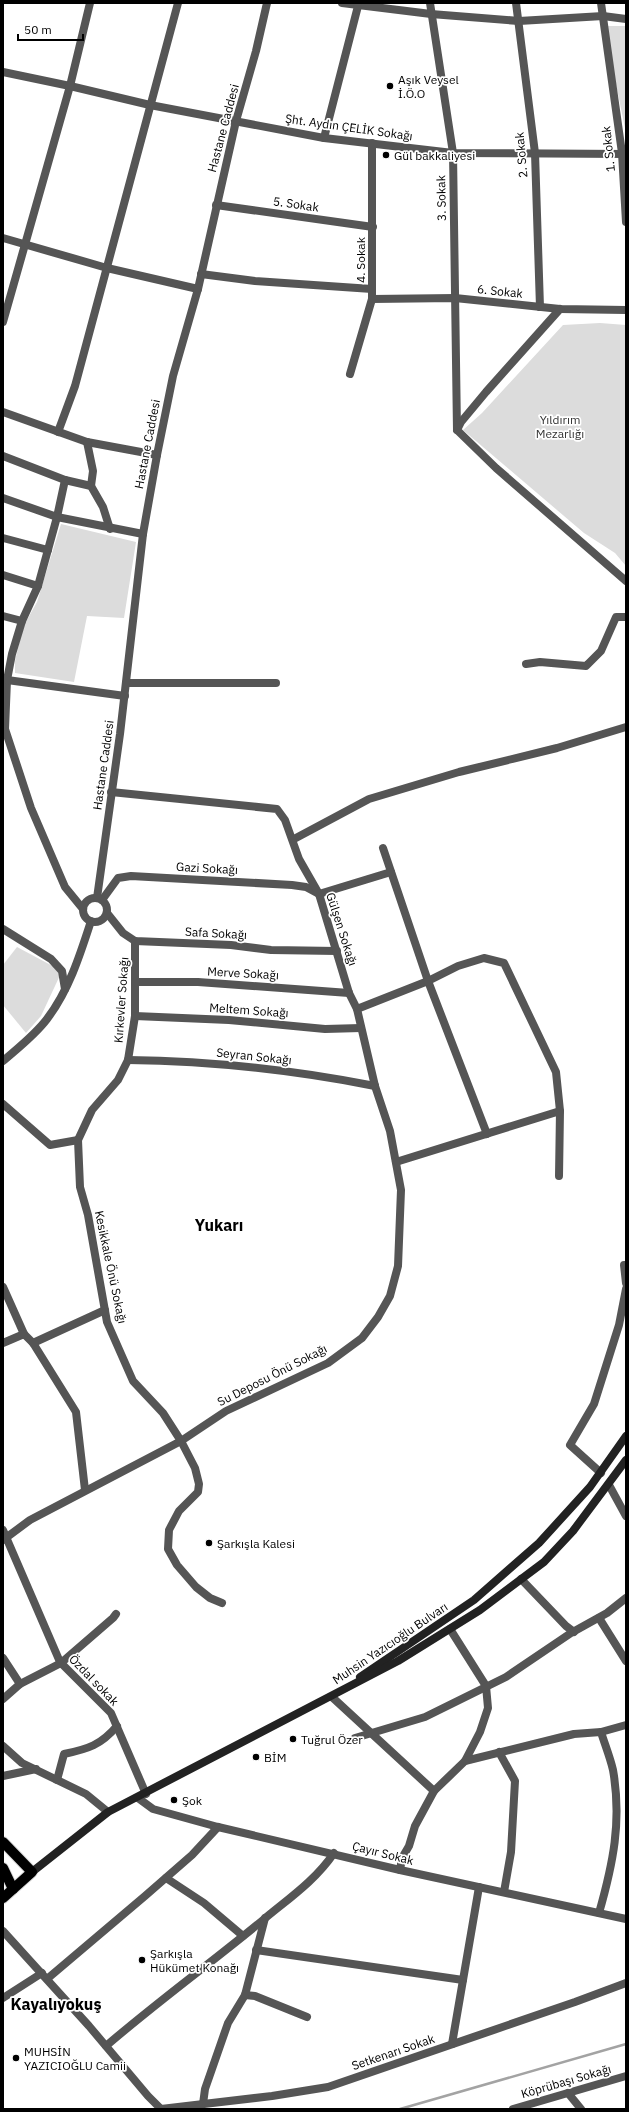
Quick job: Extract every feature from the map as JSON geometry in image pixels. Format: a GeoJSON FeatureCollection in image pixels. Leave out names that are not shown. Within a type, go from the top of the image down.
{"type":"FeatureCollection","features":[{"type":"Feature","properties":{"kind":"main road","name":"Muhsin Yazıcıoğlu Bulvarı"},"geometry":{"type":"LineString","coordinates":[[332,1697],[474,1600],[539,1543],[590,1487],[626,1436]]}},
{"type":"Feature","properties":{"kind":"main road","name":"Muhsin Yazıcıoğlu Bulvarı"},"geometry":{"type":"LineString","coordinates":[[332,1697],[398,1661],[480,1610],[544,1562],[573,1531],[609,1485],[626,1460]]}},
{"type":"Feature","properties":{"kind":"main road"},"geometry":{"type":"LineString","coordinates":[[3,1898],[32,1872],[108,1812],[146,1794],[332,1697]]}},
{"type":"Feature","properties":{"kind":"main road"},"geometry":{"type":"LineString","coordinates":[[3,1842],[32,1872]]}},
{"type":"Feature","properties":{"kind":"main road"},"geometry":{"type":"LineString","coordinates":[[3,1868],[13,1889]]}},
{"type":"Feature","properties":{"kind":"street"},"geometry":{"type":"LineString","coordinates":[[3,322],[70,86],[90,3]]}},
{"type":"Feature","properties":{"kind":"street"},"geometry":{"type":"LineString","coordinates":[[58,432],[75,386],[150,105],[164,62],[178,3]]}},
{"type":"Feature","properties":{"kind":"street","name":"Hastane Caddesi"},"geometry":{"type":"LineString","coordinates":[[99,899],[143,534],[157,455],[173,376],[198,289],[236,121],[256,51],[267,3]]}},
{"type":"Feature","properties":{"kind":"street"},"geometry":{"type":"LineString","coordinates":[[342,3],[431,14],[519,21],[603,16],[626,19]]}},
{"type":"Feature","properties":{"kind":"street","name":"3. Sokak"},"geometry":{"type":"LineString","coordinates":[[430,3],[452,153],[457,430]]}},
{"type":"Feature","properties":{"kind":"street","name":"2. Sokak"},"geometry":{"type":"LineString","coordinates":[[516,3],[535,153],[540,307]]}},
{"type":"Feature","properties":{"kind":"street","name":"1. Sokak"},"geometry":{"type":"LineString","coordinates":[[601,3],[624,154],[626,222]]}},
{"type":"Feature","properties":{"kind":"street"},"geometry":{"type":"LineString","coordinates":[[324,138],[358,6]]}},
{"type":"Feature","properties":{"kind":"street","name":"Şht. Aydın ÇELİK Sokağı"},"geometry":{"type":"LineString","coordinates":[[3,72],[150,105],[324,138],[452,153],[624,154]]}},
{"type":"Feature","properties":{"kind":"street","name":"4. Sokak"},"geometry":{"type":"LineString","coordinates":[[350,374],[372,299],[372,143]]}},
{"type":"Feature","properties":{"kind":"street","name":"5. Sokak"},"geometry":{"type":"LineString","coordinates":[[216,205],[373,227]]}},
{"type":"Feature","properties":{"kind":"street"},"geometry":{"type":"LineString","coordinates":[[3,238],[25,243],[107,268],[198,289]]}},
{"type":"Feature","properties":{"kind":"street"},"geometry":{"type":"LineString","coordinates":[[201,274],[255,281],[372,289]]}},
{"type":"Feature","properties":{"kind":"street","name":"6. Sokak"},"geometry":{"type":"LineString","coordinates":[[372,299],[455,298],[560,310],[626,310]]}},
{"type":"Feature","properties":{"kind":"street"},"geometry":{"type":"LineString","coordinates":[[560,310],[460,422],[457,430],[496,468],[626,581]]}},
{"type":"Feature","properties":{"kind":"street"},"geometry":{"type":"LineString","coordinates":[[3,412],[87,442],[157,455]]}},
{"type":"Feature","properties":{"kind":"street"},"geometry":{"type":"LineString","coordinates":[[87,442],[94,471],[91,486],[103,507],[110,529]]}},
{"type":"Feature","properties":{"kind":"street"},"geometry":{"type":"LineString","coordinates":[[3,456],[64,480],[91,486]]}},
{"type":"Feature","properties":{"kind":"street"},"geometry":{"type":"LineString","coordinates":[[64,480],[57,517],[38,586],[22,621],[12,654],[7,680],[4,731],[31,808],[65,887],[83,909],[85,916],[91,921],[103,920],[107,913],[107,905],[99,899],[89,899],[83,909]]}},
{"type":"Feature","properties":{"kind":"street"},"geometry":{"type":"LineString","coordinates":[[3,498],[57,517],[110,529],[143,534]]}},
{"type":"Feature","properties":{"kind":"street"},"geometry":{"type":"LineString","coordinates":[[3,538],[48,550]]}},
{"type":"Feature","properties":{"kind":"street"},"geometry":{"type":"LineString","coordinates":[[3,575],[38,586]]}},
{"type":"Feature","properties":{"kind":"street"},"geometry":{"type":"LineString","coordinates":[[3,616],[22,621]]}},
{"type":"Feature","properties":{"kind":"street"},"geometry":{"type":"LineString","coordinates":[[526,664],[540,662],[586,666],[601,651],[616,616],[626,617]]}},
{"type":"Feature","properties":{"kind":"street"},"geometry":{"type":"LineString","coordinates":[[3,652],[12,654]]}},
{"type":"Feature","properties":{"kind":"street"},"geometry":{"type":"LineString","coordinates":[[7,680],[124,696]]}},
{"type":"Feature","properties":{"kind":"street"},"geometry":{"type":"LineString","coordinates":[[126,683],[276,683]]}},
{"type":"Feature","properties":{"kind":"street"},"geometry":{"type":"LineString","coordinates":[[294,840],[369,799],[459,772],[557,748],[626,727]]}},
{"type":"Feature","properties":{"kind":"street","name":"Gülşen Sokağı"},"geometry":{"type":"LineString","coordinates":[[111,792],[277,809],[286,820],[299,858],[319,894],[349,993],[357,1009],[375,1086],[390,1131]]}},
{"type":"Feature","properties":{"kind":"street"},"geometry":{"type":"LineString","coordinates":[[383,848],[428,981],[487,1134]]}},
{"type":"Feature","properties":{"kind":"street"},"geometry":{"type":"LineString","coordinates":[[319,894],[391,872]]}},
{"type":"Feature","properties":{"kind":"street","name":"Gazi Sokağı"},"geometry":{"type":"LineString","coordinates":[[99,899],[118,878],[131,876],[292,885],[306,887],[319,894]]}},
{"type":"Feature","properties":{"kind":"street"},"geometry":{"type":"LineString","coordinates":[[107,913],[123,933],[135,941]]}},
{"type":"Feature","properties":{"kind":"street"},"geometry":{"type":"LineString","coordinates":[[3,1061],[28,1040],[47,1018],[65,989],[83,946],[91,921]]}},
{"type":"Feature","properties":{"kind":"street"},"geometry":{"type":"LineString","coordinates":[[3,928],[50,959],[62,971],[65,989]]}},
{"type":"Feature","properties":{"kind":"street","name":"Safa Sokağı"},"geometry":{"type":"LineString","coordinates":[[135,941],[231,945],[271,950],[337,951]]}},
{"type":"Feature","properties":{"kind":"street","name":"Kırkevler Sokağı"},"geometry":{"type":"LineString","coordinates":[[78,1140],[92,1110],[118,1080],[128,1060],[134,1016],[135,941]]}},
{"type":"Feature","properties":{"kind":"street"},"geometry":{"type":"LineString","coordinates":[[357,1009],[428,981],[458,966],[484,958],[504,963],[556,1072],[560,1111],[559,1176]]}},
{"type":"Feature","properties":{"kind":"street","name":"Merve Sokağı"},"geometry":{"type":"LineString","coordinates":[[135,982],[198,982],[349,993]]}},
{"type":"Feature","properties":{"kind":"street","name":"Meltem Sokağı"},"geometry":{"type":"LineString","coordinates":[[134,1016],[229,1020],[325,1029],[361,1028]]}},
{"type":"Feature","properties":{"kind":"street","name":"Seyran Sokağı"},"geometry":{"type":"LineString","coordinates":[[128,1060],[160,1060],[257,1068],[339,1078],[375,1086]]}},
{"type":"Feature","properties":{"kind":"street"},"geometry":{"type":"LineString","coordinates":[[3,1104],[50,1145],[78,1140]]}},
{"type":"Feature","properties":{"kind":"street"},"geometry":{"type":"LineString","coordinates":[[396,1162],[560,1111]]}},
{"type":"Feature","properties":{"kind":"street","name":"Su Deposu Önü Sokağı"},"geometry":{"type":"LineString","coordinates":[[4,1536],[85,1490],[181,1441],[226,1411],[328,1363],[362,1338],[378,1317],[390,1296],[398,1266],[401,1190],[390,1131]]}},
{"type":"Feature","properties":{"kind":"street","name":"Kesikkale Önü Sokağı"},"geometry":{"type":"LineString","coordinates":[[78,1140],[80,1187],[88,1215],[108,1322],[133,1381],[163,1413],[181,1441],[195,1468],[199,1484],[198,1492],[179,1511],[169,1530],[168,1549],[176,1565],[196,1587],[210,1598],[222,1604]]}},
{"type":"Feature","properties":{"kind":"street"},"geometry":{"type":"LineString","coordinates":[[626,1265],[624,1264],[626,1283]]}},
{"type":"Feature","properties":{"kind":"street"},"geometry":{"type":"LineString","coordinates":[[3,1287],[24,1334],[33,1343],[70,1398],[76,1412],[85,1490]]}},
{"type":"Feature","properties":{"kind":"street"},"geometry":{"type":"LineString","coordinates":[[601,1472],[570,1445],[594,1404],[619,1325],[626,1289]]}},
{"type":"Feature","properties":{"kind":"street"},"geometry":{"type":"LineString","coordinates":[[33,1343],[105,1310]]}},
{"type":"Feature","properties":{"kind":"street"},"geometry":{"type":"LineString","coordinates":[[3,1343],[24,1334]]}},
{"type":"Feature","properties":{"kind":"street"},"geometry":{"type":"LineString","coordinates":[[609,1485],[626,1516]]}},
{"type":"Feature","properties":{"kind":"street","name":"Özdal sokak"},"geometry":{"type":"LineString","coordinates":[[4,1536],[61,1663],[111,1713],[146,1794]]}},
{"type":"Feature","properties":{"kind":"street"},"geometry":{"type":"LineString","coordinates":[[521,1579],[566,1626],[574,1632]]}},
{"type":"Feature","properties":{"kind":"street"},"geometry":{"type":"LineString","coordinates":[[355,1738],[425,1717],[506,1677],[574,1632],[599,1618],[626,1598]]}},
{"type":"Feature","properties":{"kind":"street"},"geometry":{"type":"LineString","coordinates":[[3,1699],[20,1684],[61,1663],[116,1614]]}},
{"type":"Feature","properties":{"kind":"street"},"geometry":{"type":"LineString","coordinates":[[599,1618],[626,1661]]}},
{"type":"Feature","properties":{"kind":"street"},"geometry":{"type":"LineString","coordinates":[[400,1870],[402,1858],[409,1846],[414,1826],[434,1791],[465,1760],[480,1732],[488,1708],[486,1686],[450,1629]]}},
{"type":"Feature","properties":{"kind":"street"},"geometry":{"type":"LineString","coordinates":[[3,1658],[20,1684]]}},
{"type":"Feature","properties":{"kind":"street"},"geometry":{"type":"LineString","coordinates":[[332,1697],[434,1791]]}},
{"type":"Feature","properties":{"kind":"street"},"geometry":{"type":"LineString","coordinates":[[465,1760],[574,1734],[600,1732],[626,1725]]}},
{"type":"Feature","properties":{"kind":"street"},"geometry":{"type":"LineString","coordinates":[[57,1780],[64,1754],[90,1748],[108,1737],[117,1726]]}},
{"type":"Feature","properties":{"kind":"street"},"geometry":{"type":"LineString","coordinates":[[599,1913],[611,1872],[618,1820],[613,1770],[600,1732]]}},
{"type":"Feature","properties":{"kind":"street"},"geometry":{"type":"LineString","coordinates":[[3,1746],[22,1763],[86,1794],[108,1812]]}},
{"type":"Feature","properties":{"kind":"street"},"geometry":{"type":"LineString","coordinates":[[499,1752],[515,1781],[511,1852],[504,1892]]}},
{"type":"Feature","properties":{"kind":"street"},"geometry":{"type":"LineString","coordinates":[[3,1776],[36,1769]]}},
{"type":"Feature","properties":{"kind":"street","name":"Çayır Sokak"},"geometry":{"type":"LineString","coordinates":[[138,1798],[153,1809],[218,1827],[334,1853],[400,1870],[626,1919]]}},
{"type":"Feature","properties":{"kind":"street"},"geometry":{"type":"LineString","coordinates":[[3,1998],[44,1976],[166,1878],[218,1827]]}},
{"type":"Feature","properties":{"kind":"street"},"geometry":{"type":"LineString","coordinates":[[106,2046],[321,1871],[334,1853]]}},
{"type":"Feature","properties":{"kind":"street"},"geometry":{"type":"LineString","coordinates":[[166,1878],[204,1903],[243,1936]]}},
{"type":"Feature","properties":{"kind":"street"},"geometry":{"type":"LineString","coordinates":[[452,2044],[480,1887]]}},
{"type":"Feature","properties":{"kind":"street"},"geometry":{"type":"LineString","coordinates":[[203,2104],[205,2090],[228,2022],[245,1995],[265,1918]]}},
{"type":"Feature","properties":{"kind":"street"},"geometry":{"type":"LineString","coordinates":[[3,1931],[160,2109]]}},
{"type":"Feature","properties":{"kind":"street"},"geometry":{"type":"LineString","coordinates":[[256,1950],[463,1980]]}},
{"type":"Feature","properties":{"kind":"street","name":"Setkenarı Sokak"},"geometry":{"type":"LineString","coordinates":[[160,2109],[272,2096],[328,2087],[626,1983]]}},
{"type":"Feature","properties":{"kind":"street"},"geometry":{"type":"LineString","coordinates":[[245,1995],[255,1996],[308,2016]]}},
{"type":"Feature","properties":{"kind":"street","name":"Köprübaşı Sokağı"},"geometry":{"type":"LineString","coordinates":[[513,2109],[626,2076]]}},
{"type":"Feature","properties":{"kind":"street"},"geometry":{"type":"LineString","coordinates":[[568,2093],[581,2109]]}},
{"type":"Feature","properties":{"kind":"green space"},"geometry":{"type":"Polygon","coordinates":[[[604,26],[626,26],[626,133],[604,26]]]}},
{"type":"Feature","properties":{"kind":"green space","name":"Yıldırım Mezarlığı"},"geometry":{"type":"Polygon","coordinates":[[[600,323],[626,325],[626,566],[615,553],[584,533],[463,430],[482,413],[563,325],[600,323]]]}},
{"type":"Feature","properties":{"kind":"green space"},"geometry":{"type":"Polygon","coordinates":[[[61,524],[136,542],[124,618],[87,616],[74,682],[15,673],[15,661],[23,627],[37,602],[61,524]]]}},
{"type":"Feature","properties":{"kind":"green space"},"geometry":{"type":"Polygon","coordinates":[[[17,947],[62,971],[41,1016],[26,1033],[3,1005],[3,965],[17,947]]]}},
{"type":"Feature","properties":{"kind":"waterway"},"geometry":{"type":"LineString","coordinates":[[400,2109],[626,2044]]}},
{"type":"Feature","properties":{"kind":"place","name":"Aşık Veysel İ.Ö.O"},"geometry":{"type":"Point","coordinates":[390,86]}},
{"type":"Feature","properties":{"kind":"place","name":"Gül bakkaliyesi"},"geometry":{"type":"Point","coordinates":[386,155]}},
{"type":"Feature","properties":{"kind":"place","name":"Şarkışla Kalesi"},"geometry":{"type":"Point","coordinates":[209,1543]}},
{"type":"Feature","properties":{"kind":"place","name":"Tuğrul Özer"},"geometry":{"type":"Point","coordinates":[293,1739]}},
{"type":"Feature","properties":{"kind":"place","name":"BİM"},"geometry":{"type":"Point","coordinates":[256,1757]}},
{"type":"Feature","properties":{"kind":"place","name":"Şok"},"geometry":{"type":"Point","coordinates":[174,1800]}},
{"type":"Feature","properties":{"kind":"place","name":"Şarkışla Hükümet Konağı"},"geometry":{"type":"Point","coordinates":[142,1960]}},
{"type":"Feature","properties":{"kind":"place","name":"MUHSİN YAZICIOĞLU Camii"},"geometry":{"type":"Point","coordinates":[16,2058]}},
{"type":"Feature","properties":{"kind":"district","name":"Yukarı"},"geometry":{"type":"Point","coordinates":[219,1225]}},
{"type":"Feature","properties":{"kind":"district","name":"Kayalıyokuş"},"geometry":{"type":"Point","coordinates":[56,2004]}}]}
